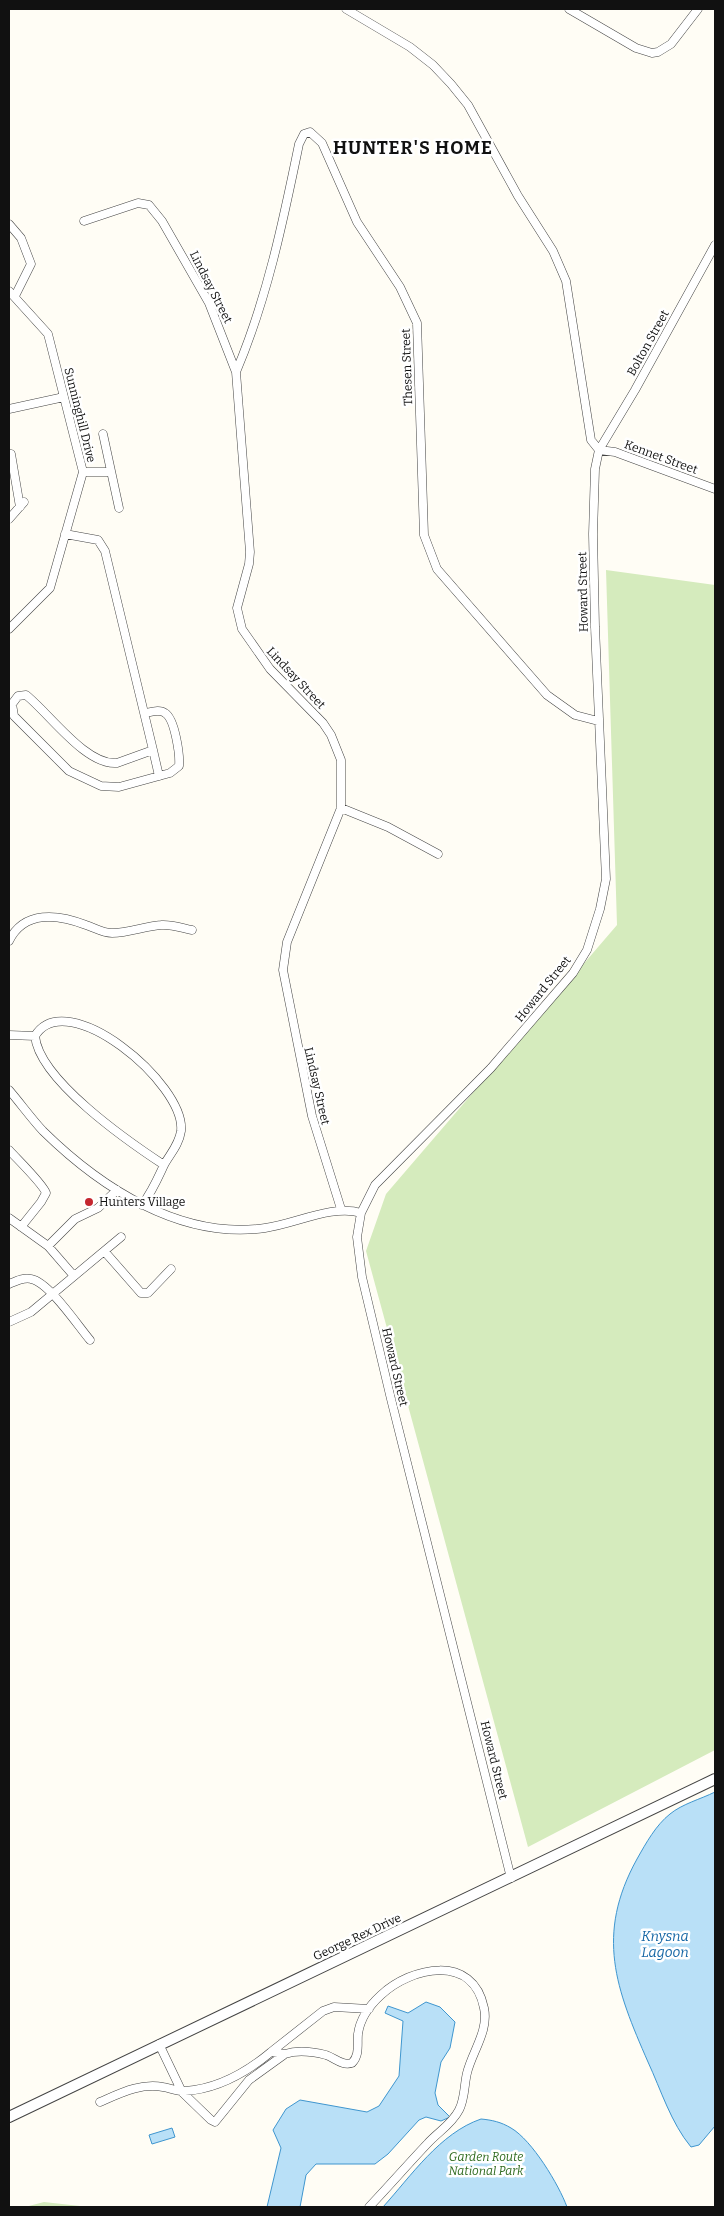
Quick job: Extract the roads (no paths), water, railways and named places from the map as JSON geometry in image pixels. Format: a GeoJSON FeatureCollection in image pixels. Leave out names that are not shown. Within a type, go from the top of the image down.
{"type":"FeatureCollection","features":[{"type":"Feature","properties":{"kind":"street"},"geometry":{"type":"LineString","coordinates":[[346,9],[410,47],[433,65],[451,84],[468,106],[518,196],[553,252],[566,281],[591,440],[599,450]]}},
{"type":"Feature","properties":{"kind":"street"},"geometry":{"type":"LineString","coordinates":[[569,9],[636,48],[652,53],[658,52],[671,44],[698,9]]}},
{"type":"Feature","properties":{"kind":"street","name":"Thesen Street"},"geometry":{"type":"LineString","coordinates":[[236,372],[254,326],[278,244],[299,144],[304,134],[310,132],[322,143],[357,222],[400,287],[417,323],[424,535],[437,569],[547,695],[575,715],[598,721]]}},
{"type":"Feature","properties":{"kind":"street","name":"Lindsay Street"},"geometry":{"type":"LineString","coordinates":[[84,221],[138,203],[144,203],[154,208],[209,303],[236,372],[250,552],[249,564],[237,608],[238,618],[246,638],[270,669],[322,723],[331,735],[341,760],[341,808],[287,942],[283,970],[312,1116],[341,1209]]}},
{"type":"Feature","properties":{"kind":"street"},"geometry":{"type":"LineString","coordinates":[[9,224],[21,238],[31,264],[12,294]]}},
{"type":"Feature","properties":{"kind":"street","name":"Bolton Street"},"geometry":{"type":"LineString","coordinates":[[599,450],[636,390],[715,245]]}},
{"type":"Feature","properties":{"kind":"street","name":"Sunninghill Drive"},"geometry":{"type":"LineString","coordinates":[[9,629],[50,588],[84,472],[48,334],[12,294]]}},
{"type":"Feature","properties":{"kind":"street"},"geometry":{"type":"LineString","coordinates":[[9,408],[64,397]]}},
{"type":"Feature","properties":{"kind":"street"},"geometry":{"type":"LineString","coordinates":[[103,434],[119,508]]}},
{"type":"Feature","properties":{"kind":"street","name":"Kennet Street"},"geometry":{"type":"LineString","coordinates":[[599,450],[615,452],[715,489]]}},
{"type":"Feature","properties":{"kind":"street","name":"Howard Street"},"geometry":{"type":"LineString","coordinates":[[511,1878],[362,1277],[357,1248],[361,1213],[375,1185],[511,1046],[564,984],[587,950],[600,909],[606,879],[598,721],[593,501],[594,479],[599,450]]}},
{"type":"Feature","properties":{"kind":"street"},"geometry":{"type":"LineString","coordinates":[[9,519],[22,504],[11,454]]}},
{"type":"Feature","properties":{"kind":"street"},"geometry":{"type":"LineString","coordinates":[[84,472],[111,472]]}},
{"type":"Feature","properties":{"kind":"street"},"geometry":{"type":"LineString","coordinates":[[65,534],[98,540],[104,548],[159,776]]}},
{"type":"Feature","properties":{"kind":"street"},"geometry":{"type":"LineString","coordinates":[[145,713],[165,712],[170,718],[174,730],[179,766],[174,771],[113,788],[76,775],[16,720],[12,712],[12,704],[18,696],[26,695],[91,755],[105,762],[117,763],[153,750]]}},
{"type":"Feature","properties":{"kind":"street"},"geometry":{"type":"LineString","coordinates":[[341,808],[388,827],[438,854]]}},
{"type":"Feature","properties":{"kind":"street"},"geometry":{"type":"LineString","coordinates":[[9,941],[20,925],[28,920],[41,918],[66,919],[108,933],[120,933],[162,925],[192,930]]}},
{"type":"Feature","properties":{"kind":"street"},"geometry":{"type":"LineString","coordinates":[[142,1205],[154,1189],[164,1165],[179,1139],[181,1131],[176,1107],[140,1060],[123,1047],[72,1022],[50,1022],[39,1029],[35,1036],[38,1051],[68,1090],[85,1107],[164,1165]]}},
{"type":"Feature","properties":{"kind":"street"},"geometry":{"type":"LineString","coordinates":[[9,1035],[35,1036]]}},
{"type":"Feature","properties":{"kind":"street"},"geometry":{"type":"LineString","coordinates":[[9,1090],[42,1129],[64,1151],[117,1190],[142,1205],[194,1224],[240,1230],[284,1225],[341,1209],[361,1213]]}},
{"type":"Feature","properties":{"kind":"street"},"geometry":{"type":"LineString","coordinates":[[9,1150],[25,1170],[42,1184],[46,1193],[21,1227]]}},
{"type":"Feature","properties":{"kind":"street"},"geometry":{"type":"LineString","coordinates":[[48,1246],[75,1218],[98,1208],[117,1190]]}},
{"type":"Feature","properties":{"kind":"street"},"geometry":{"type":"LineString","coordinates":[[9,1218],[48,1246],[74,1276]]}},
{"type":"Feature","properties":{"kind":"street"},"geometry":{"type":"LineString","coordinates":[[9,1322],[31,1312],[121,1237]]}},
{"type":"Feature","properties":{"kind":"street"},"geometry":{"type":"LineString","coordinates":[[105,1252],[141,1293],[148,1293],[171,1269]]}},
{"type":"Feature","properties":{"kind":"street"},"geometry":{"type":"LineString","coordinates":[[9,1284],[31,1279],[53,1295],[90,1340]]}},
{"type":"Feature","properties":{"kind":"street","name":"George Rex Drive"},"geometry":{"type":"LineString","coordinates":[[9,2117],[715,1779]]}},
{"type":"Feature","properties":{"kind":"street"},"geometry":{"type":"LineString","coordinates":[[159,2044],[182,2092],[211,2120],[217,2121],[249,2080],[285,2054],[292,2052],[316,2053],[344,2064],[352,2063],[356,2054],[362,2020],[368,2009],[382,1994],[414,1975],[434,1969],[447,1969],[458,1973],[471,1982],[480,1995],[485,2008],[483,2031],[467,2072],[460,2109],[452,2120],[429,2141],[369,2207]]}},
{"type":"Feature","properties":{"kind":"street"},"geometry":{"type":"LineString","coordinates":[[100,2102],[125,2090],[147,2086],[182,2092],[214,2086],[238,2075],[324,2012],[334,2007],[368,2009]]}},
{"type":"Feature","properties":{"kind":"street"},"geometry":{"type":"LineString","coordinates":[[271,2052],[285,2054]]}},
{"type":"Feature","properties":{"kind":"water","name":"Knysna Lagoon"},"geometry":{"type":"Polygon","coordinates":[[[715,1792],[715,2126],[699,2145],[691,2147],[678,2128],[667,2106],[627,2010],[619,1986],[615,1962],[614,1937],[616,1913],[624,1887],[637,1859],[660,1823],[675,1810],[715,1792]]]}},
{"type":"Feature","properties":{"kind":"water"},"geometry":{"type":"Polygon","coordinates":[[[426,2002],[440,2007],[455,2022],[450,2048],[441,2062],[435,2093],[438,2105],[450,2117],[441,2121],[426,2117],[419,2120],[388,2154],[375,2164],[316,2164],[306,2175],[300,2207],[267,2207],[281,2148],[273,2130],[286,2109],[300,2100],[367,2112],[379,2106],[399,2076],[403,2021],[385,2013],[388,2006],[408,2013],[426,2002]]]}},
{"type":"Feature","properties":{"kind":"water","name":"Garden Route National Park"},"geometry":{"type":"Polygon","coordinates":[[[481,2119],[507,2126],[527,2142],[544,2164],[567,2207],[383,2207],[439,2145],[452,2134],[481,2119]]]}},
{"type":"Feature","properties":{"kind":"water"},"geometry":{"type":"Polygon","coordinates":[[[172,2128],[175,2137],[152,2144],[149,2135],[172,2128]]]}},
{"type":"Feature","properties":{"kind":"place","name":"Hunters Village"},"geometry":{"type":"Point","coordinates":[89,1202]}},
{"type":"Feature","properties":{"kind":"district","name":"HUNTER'S HOME"},"geometry":{"type":"Point","coordinates":[413,148]}}]}
